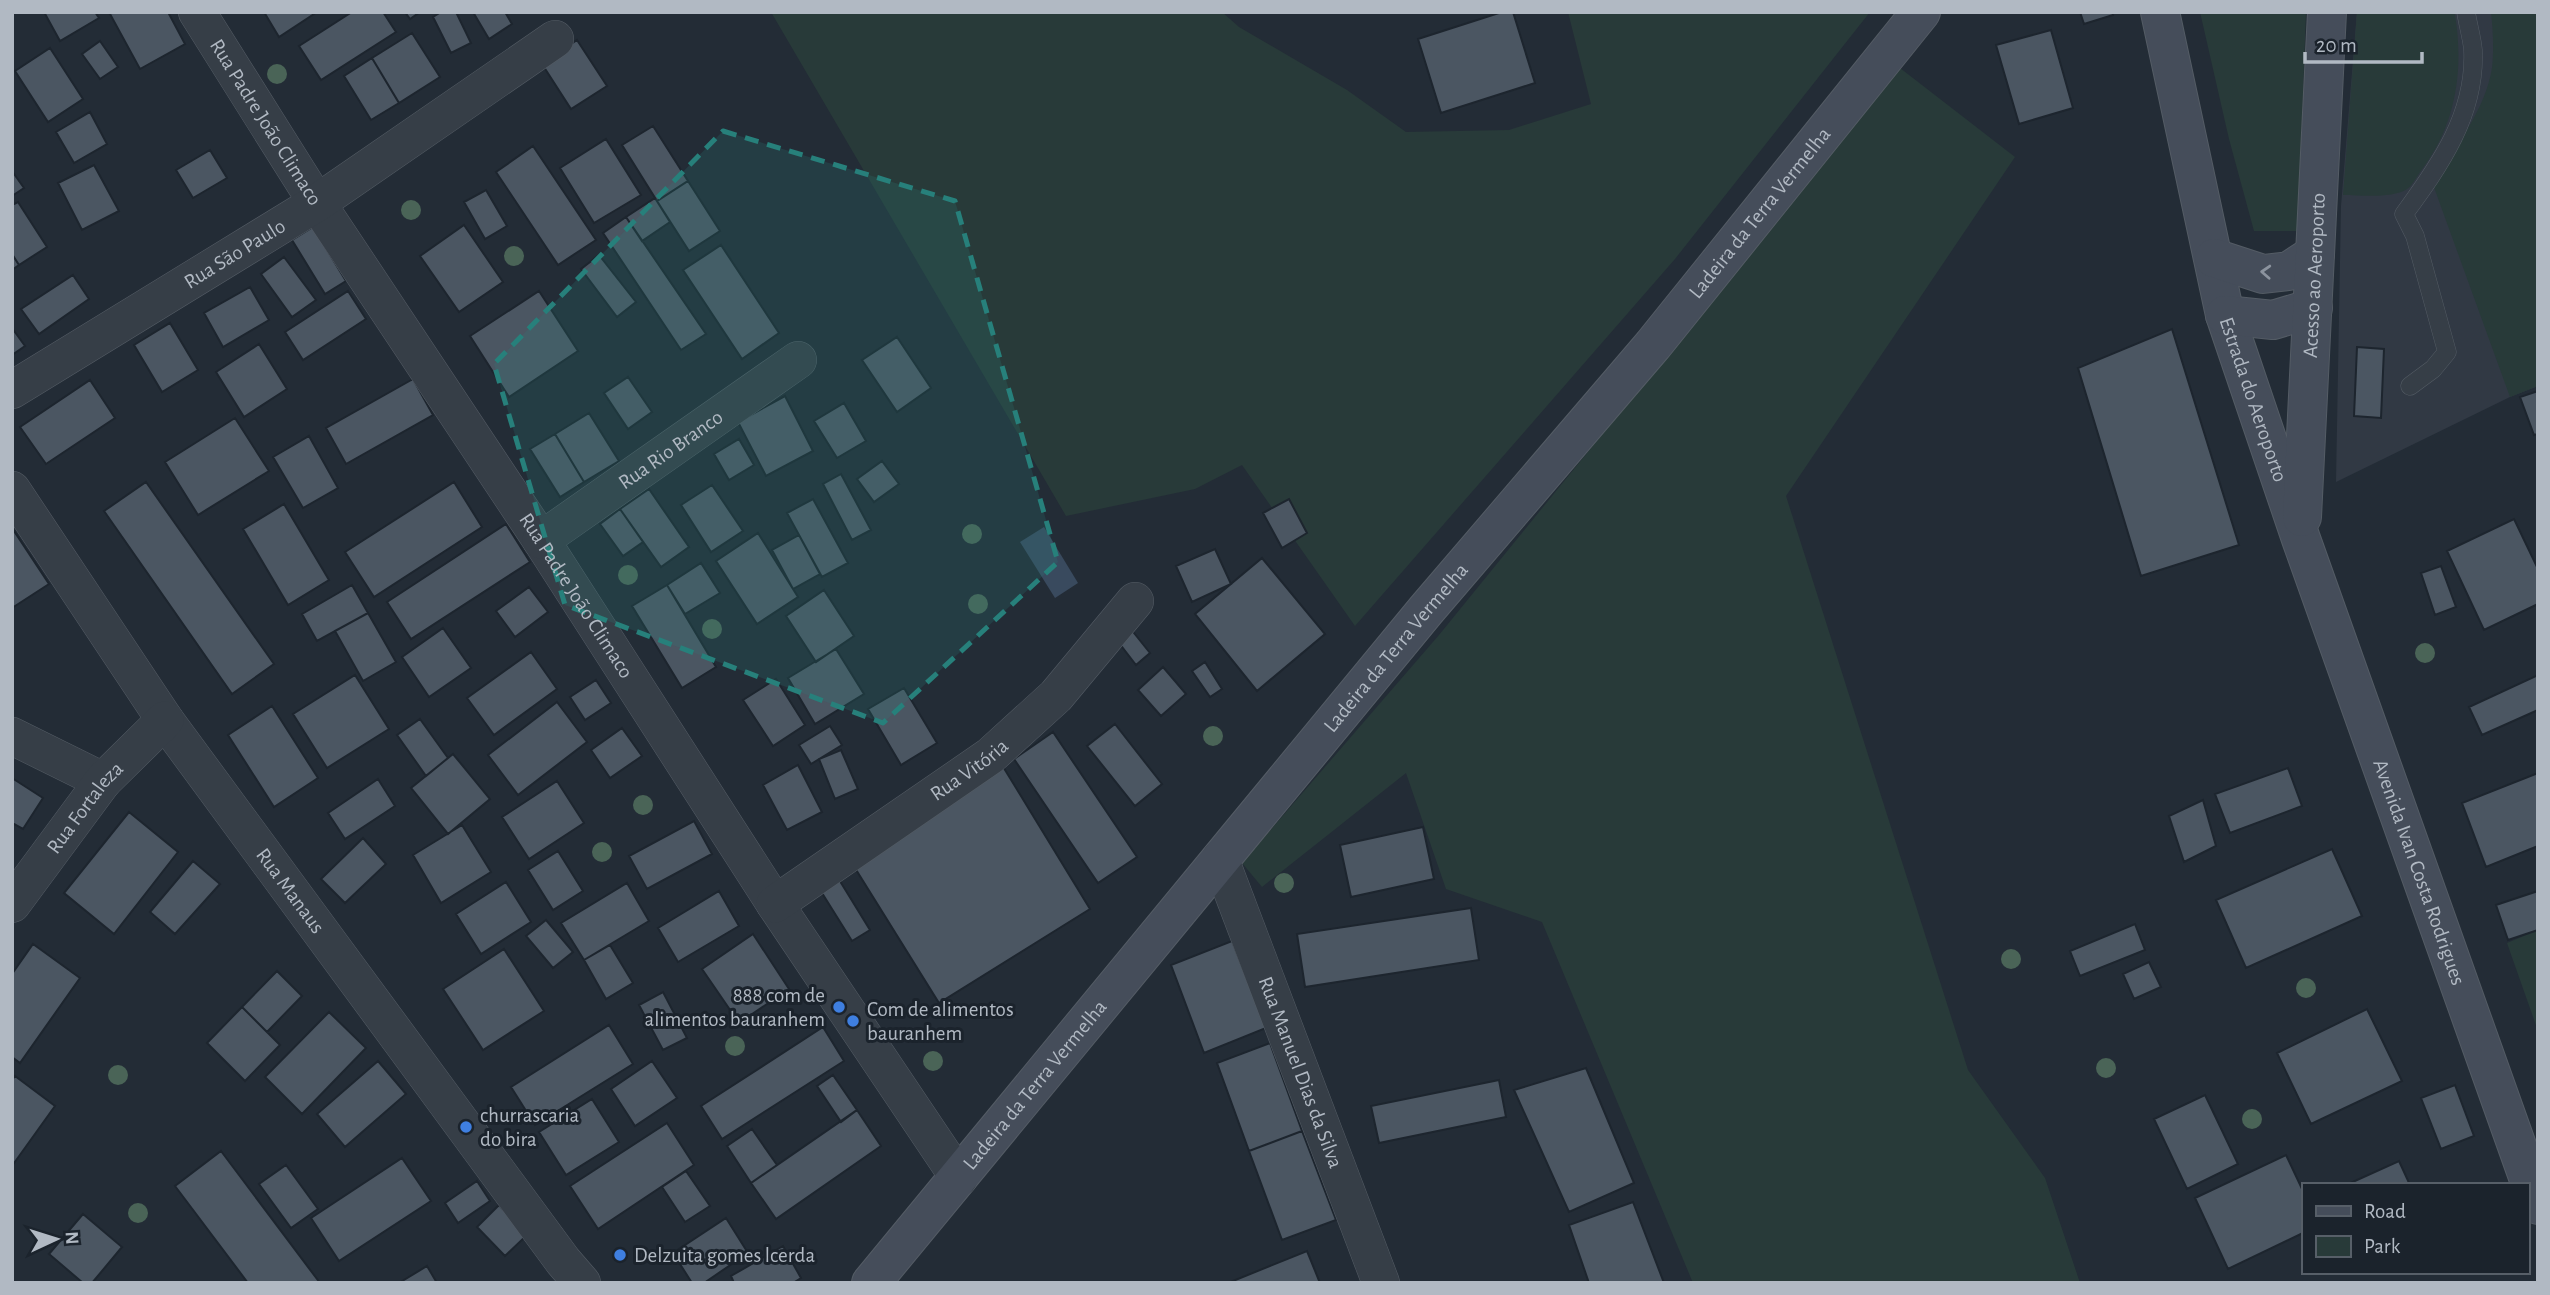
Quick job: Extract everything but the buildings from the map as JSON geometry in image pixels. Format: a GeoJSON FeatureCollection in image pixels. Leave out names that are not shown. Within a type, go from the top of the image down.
{"type":"FeatureCollection","features":[{"type":"Feature","properties":{"kind":"main road","name":"Ladeira da Terra Vermelha"},"geometry":{"type":"LineString","coordinates":[[872,1283],[1426,610],[1653,345],[1921,12]]}},
{"type":"Feature","properties":{"kind":"main road"},"geometry":{"type":"LineString","coordinates":[[2160,12],[2214,258],[2263,274],[2289,271],[2315,254]]}},
{"type":"Feature","properties":{"kind":"main road","name":"Acesso ao Aeroporto"},"geometry":{"type":"LineString","coordinates":[[2301,539],[2326,12]]}},
{"type":"Feature","properties":{"kind":"main road","name":"Estrada do Aeroporto"},"geometry":{"type":"LineString","coordinates":[[2214,258],[2225,315],[2301,539]]}},
{"type":"Feature","properties":{"kind":"main road"},"geometry":{"type":"LineString","coordinates":[[2225,315],[2273,320],[2313,308]]}},
{"type":"Feature","properties":{"kind":"main road","name":"Avenida Ivan Costa Rodrigues"},"geometry":{"type":"LineString","coordinates":[[2301,539],[2538,1205]]}},
{"type":"Feature","properties":{"kind":"street","name":"Rua Padre João Climaco"},"geometry":{"type":"LineString","coordinates":[[197,12],[317,203],[541,540],[775,904],[959,1178]]}},
{"type":"Feature","properties":{"kind":"street","name":"Rua São Paulo"},"geometry":{"type":"LineString","coordinates":[[12,390],[317,203],[555,39]]}},
{"type":"Feature","properties":{"kind":"street","name":"Rua Rio Branco"},"geometry":{"type":"LineString","coordinates":[[541,540],[798,360]]}},
{"type":"Feature","properties":{"kind":"street","name":"Rua Manaus"},"geometry":{"type":"LineString","coordinates":[[12,490],[165,720],[563,1261],[582,1283]]}},
{"type":"Feature","properties":{"kind":"street","name":"Rua Vitória"},"geometry":{"type":"LineString","coordinates":[[775,904],[990,756],[1056,696],[1135,601]]}},
{"type":"Feature","properties":{"kind":"street","name":"Rua Fortaleza"},"geometry":{"type":"LineString","coordinates":[[12,904],[103,781],[165,720]]}},
{"type":"Feature","properties":{"kind":"street"},"geometry":{"type":"LineString","coordinates":[[12,736],[103,781]]}},
{"type":"Feature","properties":{"kind":"street","name":"Rua Manuel Dias da Silva"},"geometry":{"type":"LineString","coordinates":[[1220,859],[1381,1283]]}},
{"type":"Feature","properties":{"kind":"lane"},"geometry":{"type":"LineString","coordinates":[[2410,386],[2433,369],[2447,352],[2415,236],[2404,214],[2443,158],[2462,122],[2471,87],[2473,50],[2466,12]]}},
{"type":"Feature","properties":{"kind":"highlighted area"},"geometry":{"type":"Polygon","coordinates":[[[723,131],[955,201],[1058,562],[883,723],[565,605],[494,364],[723,131]]]}},
{"type":"Feature","properties":{"kind":"shaded area"},"geometry":{"type":"Polygon","coordinates":[[[2357,12],[2538,12],[2538,386],[2336,482],[2341,206],[2357,12]]]}},
{"type":"Feature","properties":{"kind":"green space"},"geometry":{"type":"Polygon","coordinates":[[[771,12],[1222,12],[1239,27],[1347,90],[1406,132],[1509,130],[1591,104],[1568,12],[1870,12],[1675,259],[1355,626],[1242,465],[1195,489],[1066,516],[771,12]]]}},
{"type":"Feature","properties":{"kind":"green space"},"geometry":{"type":"Polygon","coordinates":[[[2200,12],[2306,12],[2298,231],[2254,231],[2229,139],[2200,12]]]}},
{"type":"Feature","properties":{"kind":"green space"},"geometry":{"type":"Polygon","coordinates":[[[2357,12],[2454,12],[2455,15],[2458,76],[2450,114],[2434,151],[2413,182],[2407,189],[2393,194],[2343,195],[2357,12]]]}},
{"type":"Feature","properties":{"kind":"green space"},"geometry":{"type":"Polygon","coordinates":[[[2491,12],[2538,12],[2538,386],[2510,397],[2431,179],[2477,113],[2489,83],[2493,61],[2491,12]]]}},
{"type":"Feature","properties":{"kind":"green space"},"geometry":{"type":"Polygon","coordinates":[[[1900,68],[2015,157],[1786,496],[1968,1070],[2045,1178],[2080,1283],[1693,1283],[1542,922],[1446,889],[1406,773],[1262,887],[1242,863],[1439,635],[1900,68]]]}},
{"type":"Feature","properties":{"kind":"green space"},"geometry":{"type":"Polygon","coordinates":[[[2538,930],[2538,1031],[2507,943],[2538,930]]]}},
{"type":"Feature","properties":{"kind":"water"},"geometry":{"type":"Polygon","coordinates":[[[1044,527],[1078,583],[1055,598],[1020,542],[1044,527]]]}},
{"type":"Feature","properties":{"kind":"place","name":"888 com de alimentos bauranhem"},"geometry":{"type":"Point","coordinates":[839,1007]}},
{"type":"Feature","properties":{"kind":"place","name":"Com de alimentos bauranhem"},"geometry":{"type":"Point","coordinates":[853,1021]}},
{"type":"Feature","properties":{"kind":"place","name":"churrascaria do bira"},"geometry":{"type":"Point","coordinates":[466,1127]}},
{"type":"Feature","properties":{"kind":"place","name":"Delzuita gomes lcerda"},"geometry":{"type":"Point","coordinates":[620,1255]}}]}
